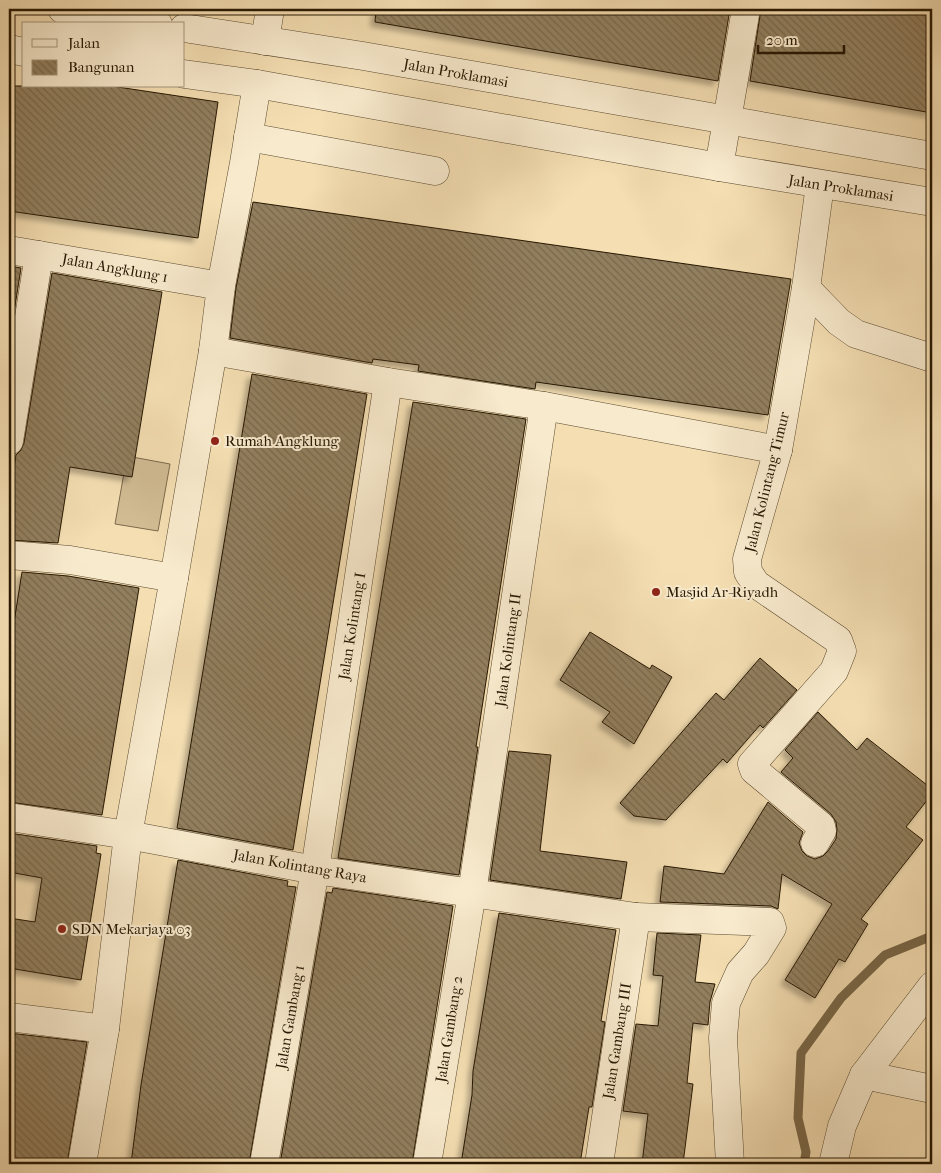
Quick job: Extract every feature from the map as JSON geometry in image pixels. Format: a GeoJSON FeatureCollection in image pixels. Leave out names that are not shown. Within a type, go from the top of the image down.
{"type":"FeatureCollection","features":[{"type":"Feature","properties":{"kind":"street"},"geometry":{"type":"LineString","coordinates":[[62,9],[145,22]]}},
{"type":"Feature","properties":{"kind":"street"},"geometry":{"type":"LineString","coordinates":[[265,41],[270,9]]}},
{"type":"Feature","properties":{"kind":"street"},"geometry":{"type":"LineString","coordinates":[[719,167],[746,9]]}},
{"type":"Feature","properties":{"kind":"street","name":"Jalan Proklamasi"},"geometry":{"type":"LineString","coordinates":[[185,28],[932,156]]}},
{"type":"Feature","properties":{"kind":"street"},"geometry":{"type":"LineString","coordinates":[[9,50],[22,52]]}},
{"type":"Feature","properties":{"kind":"street","name":"Jalan Proklamasi"},"geometry":{"type":"LineString","coordinates":[[185,74],[257,84],[820,185],[932,202]]}},
{"type":"Feature","properties":{"kind":"street"},"geometry":{"type":"LineString","coordinates":[[82,1164],[105,1029],[128,835],[213,352],[221,286],[257,84]]}},
{"type":"Feature","properties":{"kind":"street"},"geometry":{"type":"LineString","coordinates":[[248,137],[435,171]]}},
{"type":"Feature","properties":{"kind":"street","name":"Jalan Kolintang Timur"},"geometry":{"type":"LineString","coordinates":[[815,843],[822,831],[821,826],[754,770],[752,766],[753,762],[834,672],[842,650],[838,640],[756,584],[748,572],[748,559],[778,450],[806,288],[820,185]]}},
{"type":"Feature","properties":{"kind":"street","name":"Jalan Angklung 1"},"geometry":{"type":"LineString","coordinates":[[9,250],[221,286]]}},
{"type":"Feature","properties":{"kind":"street"},"geometry":{"type":"LineString","coordinates":[[9,441],[39,255]]}},
{"type":"Feature","properties":{"kind":"street"},"geometry":{"type":"LineString","coordinates":[[806,288],[839,322],[856,334],[932,358]]}},
{"type":"Feature","properties":{"kind":"street"},"geometry":{"type":"LineString","coordinates":[[213,352],[544,406],[778,450]]}},
{"type":"Feature","properties":{"kind":"street","name":"Jalan Kolintang I"},"geometry":{"type":"LineString","coordinates":[[315,870],[388,382]]}},
{"type":"Feature","properties":{"kind":"street","name":"Jalan Kolintang II"},"geometry":{"type":"LineString","coordinates":[[472,893],[544,406]]}},
{"type":"Feature","properties":{"kind":"street"},"geometry":{"type":"LineString","coordinates":[[9,558],[70,560],[174,578]]}},
{"type":"Feature","properties":{"kind":"street","name":"Jalan Kolintang Raya"},"geometry":{"type":"LineString","coordinates":[[9,817],[128,835],[315,870],[636,917],[767,921],[771,924],[772,928],[756,954],[736,979],[726,1003],[723,1038],[730,1164]]}},
{"type":"Feature","properties":{"kind":"street","name":"Jalan Gambang 1"},"geometry":{"type":"LineString","coordinates":[[264,1164],[315,870]]}},
{"type":"Feature","properties":{"kind":"street","name":"Jalan Gambang 2"},"geometry":{"type":"LineString","coordinates":[[427,1164],[472,893]]}},
{"type":"Feature","properties":{"kind":"street","name":"Jalan Gambang III"},"geometry":{"type":"LineString","coordinates":[[599,1164],[636,917]]}},
{"type":"Feature","properties":{"kind":"street"},"geometry":{"type":"LineString","coordinates":[[833,1164],[842,1126],[864,1074],[932,986]]}},
{"type":"Feature","properties":{"kind":"street"},"geometry":{"type":"LineString","coordinates":[[9,1016],[105,1029]]}},
{"type":"Feature","properties":{"kind":"street"},"geometry":{"type":"LineString","coordinates":[[864,1074],[932,1089]]}},
{"type":"Feature","properties":{"kind":"shaded area"},"geometry":{"type":"Polygon","coordinates":[[[127,456],[170,464],[158,531],[115,524],[127,456]]]}},
{"type":"Feature","properties":{"kind":"building"},"geometry":{"type":"Polygon","coordinates":[[[376,9],[730,9],[718,81],[375,22],[376,9]]]}},
{"type":"Feature","properties":{"kind":"building"},"geometry":{"type":"Polygon","coordinates":[[[761,9],[932,9],[932,113],[750,81],[761,9]]]}},
{"type":"Feature","properties":{"kind":"building"},"geometry":{"type":"Polygon","coordinates":[[[9,86],[22,86],[22,88],[124,88],[218,102],[198,238],[9,211],[9,86]]]}},
{"type":"Feature","properties":{"kind":"building"},"geometry":{"type":"Polygon","coordinates":[[[253,202],[791,279],[768,415],[536,382],[535,389],[418,371],[419,365],[373,359],[372,363],[230,338],[236,288],[253,202]]]}},
{"type":"Feature","properties":{"kind":"building"},"geometry":{"type":"Polygon","coordinates":[[[9,266],[21,268],[9,344],[9,266]]]}},
{"type":"Feature","properties":{"kind":"building"},"geometry":{"type":"Polygon","coordinates":[[[52,273],[162,292],[132,477],[70,467],[58,543],[9,540],[9,500],[16,455],[24,443],[52,273]]]}},
{"type":"Feature","properties":{"kind":"building"},"geometry":{"type":"Polygon","coordinates":[[[252,374],[367,394],[293,850],[177,828],[252,374]]]}},
{"type":"Feature","properties":{"kind":"building"},"geometry":{"type":"Polygon","coordinates":[[[413,402],[526,419],[476,747],[478,747],[459,875],[338,858],[413,402]]]}},
{"type":"Feature","properties":{"kind":"building"},"geometry":{"type":"Polygon","coordinates":[[[22,572],[68,576],[139,588],[102,815],[9,802],[9,654],[22,572]]]}},
{"type":"Feature","properties":{"kind":"building"},"geometry":{"type":"Polygon","coordinates":[[[590,632],[650,669],[652,665],[672,677],[634,744],[602,722],[610,712],[560,680],[590,632]]]}},
{"type":"Feature","properties":{"kind":"building"},"geometry":{"type":"Polygon","coordinates":[[[760,658],[797,690],[763,728],[760,725],[727,763],[723,759],[666,820],[634,816],[620,803],[716,693],[724,700],[760,658]]]}},
{"type":"Feature","properties":{"kind":"building"},"geometry":{"type":"Polygon","coordinates":[[[818,712],[857,750],[867,738],[932,789],[932,794],[906,827],[923,840],[861,919],[868,924],[845,962],[839,959],[815,998],[785,980],[832,904],[782,874],[778,909],[771,906],[660,902],[664,866],[724,874],[768,802],[803,832],[799,843],[802,851],[807,856],[815,859],[823,856],[828,851],[836,839],[836,822],[831,814],[781,772],[793,758],[785,750],[818,712]]]}},
{"type":"Feature","properties":{"kind":"building"},"geometry":{"type":"Polygon","coordinates":[[[509,751],[551,755],[540,851],[627,862],[621,899],[490,880],[509,751]]]}},
{"type":"Feature","properties":{"kind":"building"},"geometry":{"type":"Polygon","coordinates":[[[9,833],[97,846],[96,853],[101,854],[81,980],[9,968],[9,918],[35,922],[42,878],[9,872],[9,833]]]}},
{"type":"Feature","properties":{"kind":"building"},"geometry":{"type":"Polygon","coordinates":[[[178,860],[288,881],[287,886],[296,887],[249,1164],[131,1164],[141,1085],[178,860]]]}},
{"type":"Feature","properties":{"kind":"building"},"geometry":{"type":"Polygon","coordinates":[[[333,888],[453,906],[412,1164],[280,1164],[327,892],[332,893],[333,888]]]}},
{"type":"Feature","properties":{"kind":"building"},"geometry":{"type":"Polygon","coordinates":[[[499,913],[616,930],[601,1021],[605,1022],[592,1107],[589,1107],[580,1164],[461,1164],[472,1095],[473,1071],[499,913]]]}},
{"type":"Feature","properties":{"kind":"building"},"geometry":{"type":"Polygon","coordinates":[[[657,933],[701,935],[695,982],[715,984],[710,1002],[708,1025],[693,1023],[687,1083],[693,1084],[683,1164],[642,1164],[648,1114],[623,1111],[636,1024],[658,1026],[663,976],[653,975],[657,933]]]}},
{"type":"Feature","properties":{"kind":"building"},"geometry":{"type":"Polygon","coordinates":[[[9,1033],[87,1042],[67,1164],[47,1164],[9,1159],[9,1033]]]}},
{"type":"Feature","properties":{"kind":"waterway"},"geometry":{"type":"LineString","coordinates":[[804,1164],[806,1152],[798,1118],[801,1053],[841,998],[885,955],[932,936]]}},
{"type":"Feature","properties":{"kind":"place","name":"Rumah Angklung"},"geometry":{"type":"Point","coordinates":[215,441]}},
{"type":"Feature","properties":{"kind":"place","name":"Masjid Ar-Riyadh"},"geometry":{"type":"Point","coordinates":[656,592]}},
{"type":"Feature","properties":{"kind":"place","name":"SDN Mekarjaya 03"},"geometry":{"type":"Point","coordinates":[62,929]}}]}
